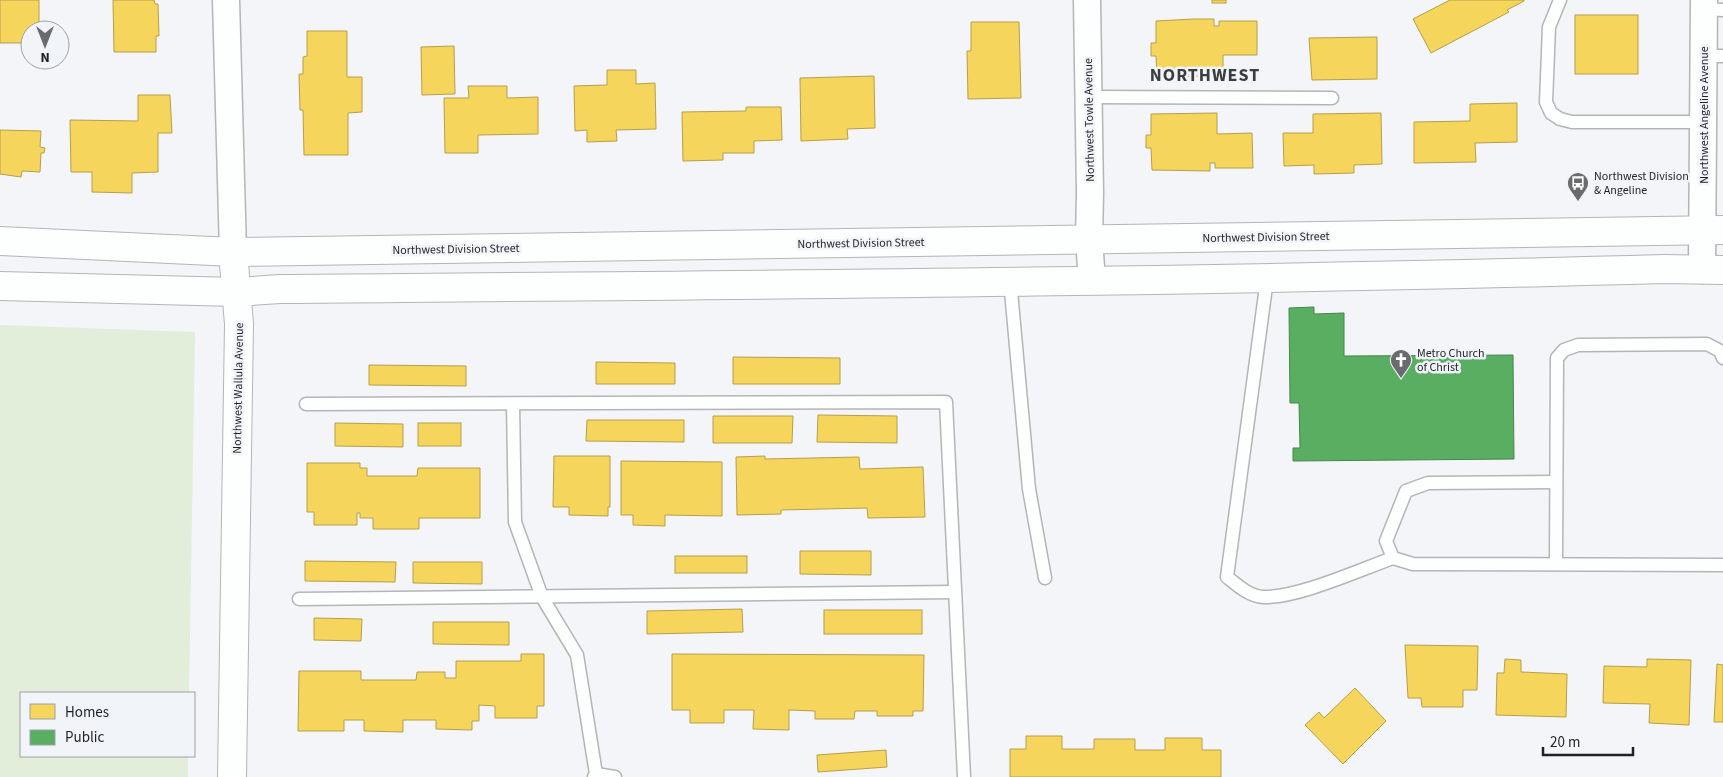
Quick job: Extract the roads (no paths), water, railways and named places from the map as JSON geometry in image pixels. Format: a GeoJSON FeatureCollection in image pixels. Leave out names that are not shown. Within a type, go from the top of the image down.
{"type":"FeatureCollection","features":[{"type":"Feature","properties":{"kind":"main road","name":"Northwest Division Street"},"geometry":{"type":"LineString","coordinates":[[0,242],[233,252],[1713,230]]}},
{"type":"Feature","properties":{"kind":"main road","name":"Northwest Wallula Avenue"},"geometry":{"type":"LineString","coordinates":[[232,777],[239,324],[233,252]]}},
{"type":"Feature","properties":{"kind":"main road"},"geometry":{"type":"LineString","coordinates":[[0,286],[237,292],[280,289],[590,288],[1010,280],[1267,279],[1664,269],[1713,270]]}},
{"type":"Feature","properties":{"kind":"street","name":"Northwest Wallula Avenue"},"geometry":{"type":"LineString","coordinates":[[226,0],[233,252]]}},
{"type":"Feature","properties":{"kind":"street","name":"Northwest Towle Avenue"},"geometry":{"type":"LineString","coordinates":[[1087,0],[1089,240],[1092,280]]}},
{"type":"Feature","properties":{"kind":"street","name":"Northwest Angeline Avenue"},"geometry":{"type":"LineString","coordinates":[[1710,6],[1714,56],[1704,122],[1713,230],[1713,270]]}},
{"type":"Feature","properties":{"kind":"lane"},"geometry":{"type":"LineString","coordinates":[[1560,0],[1549,27],[1546,102],[1551,113],[1560,119],[1572,122],[1704,122]]}},
{"type":"Feature","properties":{"kind":"lane"},"geometry":{"type":"LineString","coordinates":[[1088,97],[1332,98]]}},
{"type":"Feature","properties":{"kind":"lane"},"geometry":{"type":"LineString","coordinates":[[1267,279],[1227,577],[1242,589],[1262,597],[1291,594],[1393,558],[1413,564],[1723,564]]}},
{"type":"Feature","properties":{"kind":"lane"},"geometry":{"type":"LineString","coordinates":[[1010,280],[1029,489],[1045,578]]}},
{"type":"Feature","properties":{"kind":"lane"},"geometry":{"type":"LineString","coordinates":[[1556,564],[1557,358],[1564,350],[1578,345],[1707,344],[1720,351],[1723,358]]}},
{"type":"Feature","properties":{"kind":"lane"},"geometry":{"type":"LineString","coordinates":[[306,404],[946,402],[964,777]]}},
{"type":"Feature","properties":{"kind":"lane"},"geometry":{"type":"LineString","coordinates":[[513,404],[515,522],[542,596],[577,655],[595,775],[615,777]]}},
{"type":"Feature","properties":{"kind":"lane"},"geometry":{"type":"LineString","coordinates":[[1393,558],[1386,541],[1406,491],[1428,483],[1556,482]]}},
{"type":"Feature","properties":{"kind":"lane"},"geometry":{"type":"LineString","coordinates":[[299,599],[955,592]]}},
{"type":"Feature","properties":{"kind":"place","name":"Northwest Division & Angeline"},"geometry":{"type":"Point","coordinates":[1578,202]}},
{"type":"Feature","properties":{"kind":"place","name":"Metro Church of Christ"},"geometry":{"type":"Point","coordinates":[1401,379]}},
{"type":"Feature","properties":{"kind":"district","name":"NORTHWEST"},"geometry":{"type":"Point","coordinates":[1205,75]}}]}
